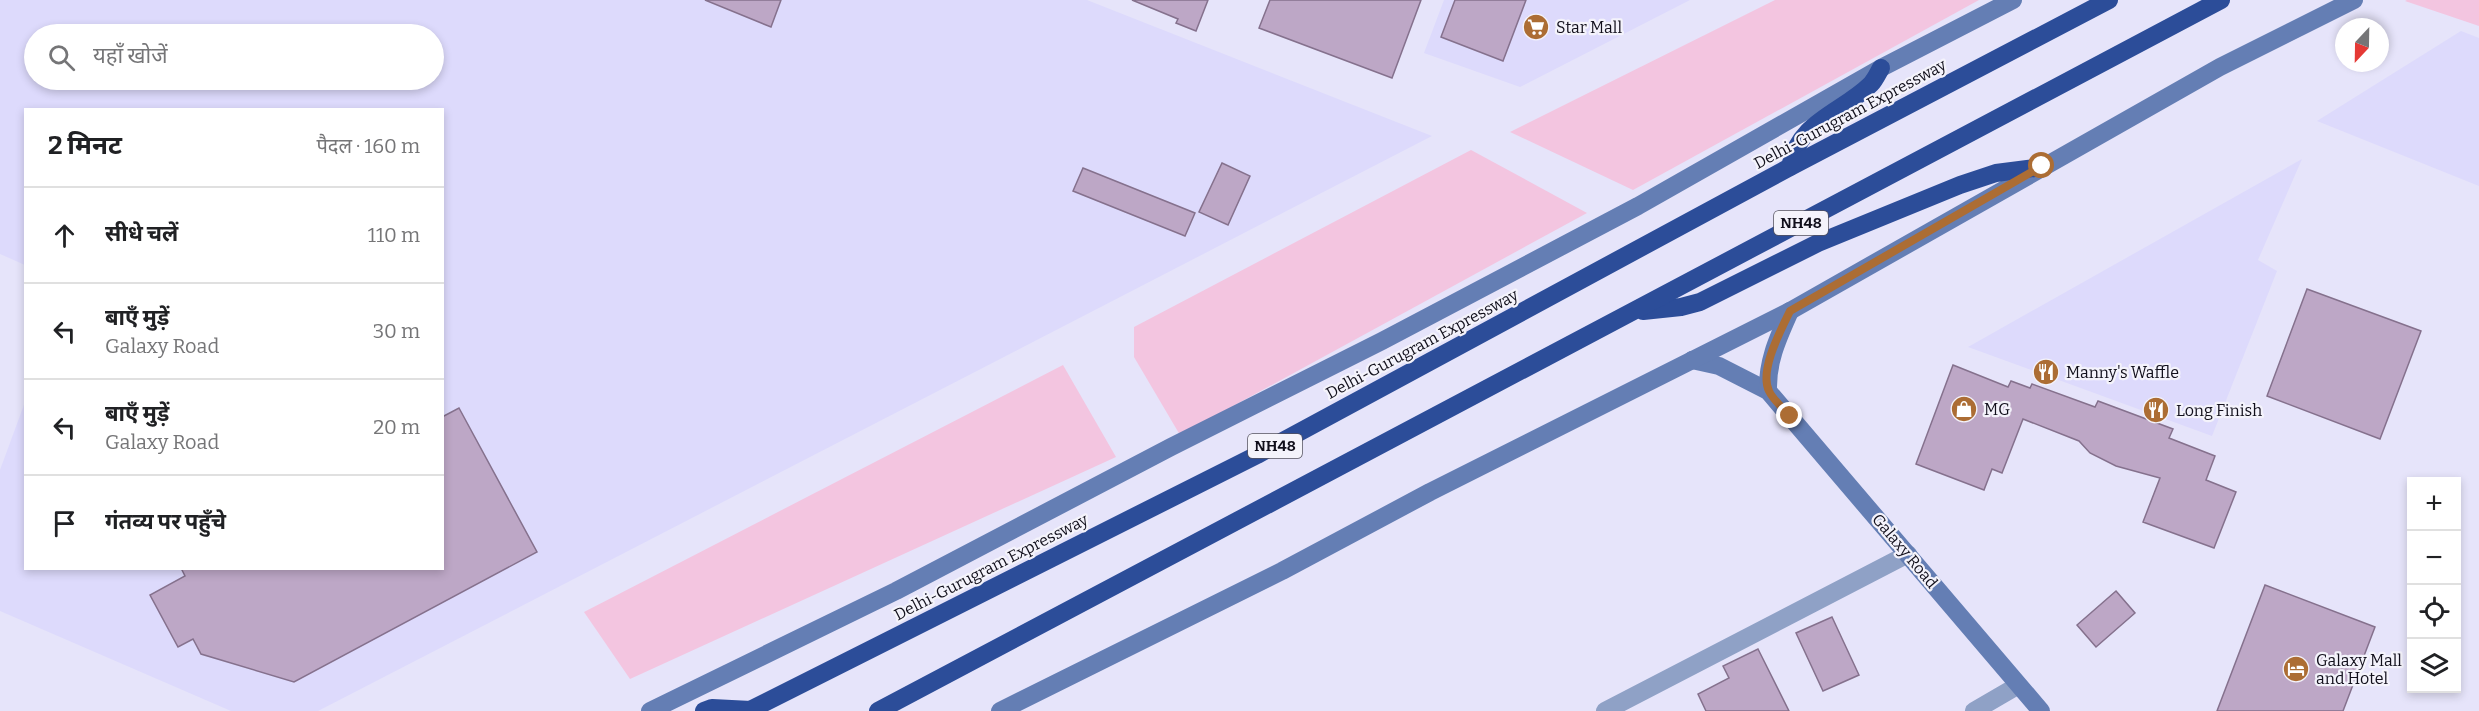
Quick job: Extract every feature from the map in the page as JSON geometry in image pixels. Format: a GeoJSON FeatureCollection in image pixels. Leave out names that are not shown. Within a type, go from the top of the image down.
{"type":"FeatureCollection","features":[{"type":"Feature","properties":{"kind":"highway","name":"Delhi-Gurugram Expressway"},"geometry":{"type":"LineString","coordinates":[[749,710],[1257,455],[1790,167],[2109,0]]}},
{"type":"Feature","properties":{"kind":"highway","name":"NH48"},"geometry":{"type":"LineString","coordinates":[[878,711],[2221,0]]}},
{"type":"Feature","properties":{"kind":"highway"},"geometry":{"type":"LineString","coordinates":[[1790,167],[1793,152],[1809,129],[1872,84],[1881,68]]}},
{"type":"Feature","properties":{"kind":"highway"},"geometry":{"type":"LineString","coordinates":[[1635,311],[1681,308],[1700,302],[1818,243],[1960,184],[1996,173],[2042,166]]}},
{"type":"Feature","properties":{"kind":"highway"},"geometry":{"type":"LineString","coordinates":[[704,711],[712,708],[749,710]]}},
{"type":"Feature","properties":{"kind":"main road"},"geometry":{"type":"LineString","coordinates":[[650,711],[896,591],[1161,452],[1382,341],[1638,206],[1881,68],[2013,0]]}},
{"type":"Feature","properties":{"kind":"main road"},"geometry":{"type":"LineString","coordinates":[[999,711],[1282,571],[1430,492],[1790,311],[2220,67],[2354,0]]}},
{"type":"Feature","properties":{"kind":"main road"},"geometry":{"type":"LineString","coordinates":[[1768,391],[1767,374],[1771,354],[1790,311]]}},
{"type":"Feature","properties":{"kind":"main road","name":"Galaxy Road"},"geometry":{"type":"LineString","coordinates":[[1692,360],[1719,366],[1768,391],[2041,711]]}},
{"type":"Feature","properties":{"kind":"street"},"geometry":{"type":"LineString","coordinates":[[1605,711],[1908,554]]}},
{"type":"Feature","properties":{"kind":"street"},"geometry":{"type":"LineString","coordinates":[[1974,711],[2018,686]]}},
{"type":"Feature","properties":{"kind":"shaded area"},"geometry":{"type":"Polygon","coordinates":[[[0,0],[1087,0],[1432,136],[318,711],[231,711],[0,611],[0,470],[24,405],[24,570],[444,570],[444,108],[24,108],[24,265],[0,254],[0,0]]]}},
{"type":"Feature","properties":{"kind":"shaded area","name":"Star Mall"},"geometry":{"type":"Polygon","coordinates":[[[1444,0],[1690,0],[1520,87],[1424,53],[1444,0]]]}},
{"type":"Feature","properties":{"kind":"shaded area"},"geometry":{"type":"Polygon","coordinates":[[[1775,0],[1979,0],[1633,190],[1510,132],[1775,0]]]}},
{"type":"Feature","properties":{"kind":"shaded area"},"geometry":{"type":"Polygon","coordinates":[[[2479,0],[2479,26],[2405,1],[2479,0]]]}},
{"type":"Feature","properties":{"kind":"shaded area"},"geometry":{"type":"Polygon","coordinates":[[[2461,31],[2479,38],[2479,186],[2317,121],[2461,31]]]}},
{"type":"Feature","properties":{"kind":"shaded area"},"geometry":{"type":"Polygon","coordinates":[[[1471,150],[1587,213],[1180,435],[1134,357],[1134,327],[1471,150]]]}},
{"type":"Feature","properties":{"kind":"shaded area"},"geometry":{"type":"Polygon","coordinates":[[[2302,159],[2258,260],[2277,271],[2212,436],[1968,347],[2302,159]]]}},
{"type":"Feature","properties":{"kind":"shaded area"},"geometry":{"type":"Polygon","coordinates":[[[1063,365],[1116,457],[630,679],[584,612],[1063,365]]]}},
{"type":"Feature","properties":{"kind":"building"},"geometry":{"type":"Polygon","coordinates":[[[705,0],[781,0],[771,27],[705,0]]]}},
{"type":"Feature","properties":{"kind":"building"},"geometry":{"type":"Polygon","coordinates":[[[1132,0],[1208,0],[1196,31],[1176,23],[1178,19],[1132,0]]]}},
{"type":"Feature","properties":{"kind":"building"},"geometry":{"type":"Polygon","coordinates":[[[1270,0],[1421,0],[1392,78],[1259,28],[1270,0]]]}},
{"type":"Feature","properties":{"kind":"building"},"geometry":{"type":"Polygon","coordinates":[[[1455,0],[1526,0],[1503,61],[1441,37],[1455,0]]]}},
{"type":"Feature","properties":{"kind":"building"},"geometry":{"type":"Polygon","coordinates":[[[1222,163],[1250,176],[1228,225],[1199,212],[1222,163]]]}},
{"type":"Feature","properties":{"kind":"building"},"geometry":{"type":"Polygon","coordinates":[[[1083,168],[1195,213],[1185,236],[1073,191],[1083,168]]]}},
{"type":"Feature","properties":{"kind":"building"},"geometry":{"type":"Polygon","coordinates":[[[2307,289],[2421,331],[2380,439],[2267,396],[2307,289]]]}},
{"type":"Feature","properties":{"kind":"building"},"geometry":{"type":"Polygon","coordinates":[[[1953,365],[2008,387],[2011,381],[2030,388],[2032,384],[2095,407],[2098,401],[2173,429],[2169,438],[2215,456],[2206,480],[2236,492],[2214,548],[2143,522],[2160,478],[2116,466],[2090,453],[2079,441],[2023,419],[2002,473],[1992,469],[1984,490],[1916,464],[1953,365]]]}},
{"type":"Feature","properties":{"kind":"building"},"geometry":{"type":"Polygon","coordinates":[[[459,408],[537,552],[294,682],[201,654],[193,639],[178,647],[150,595],[185,576],[182,570],[444,570],[444,416],[459,408]]]}},
{"type":"Feature","properties":{"kind":"building","name":"Galaxy Mall and Hotel"},"geometry":{"type":"Polygon","coordinates":[[[2265,585],[2375,627],[2343,711],[2217,711],[2265,585]]]}},
{"type":"Feature","properties":{"kind":"building"},"geometry":{"type":"Polygon","coordinates":[[[2116,591],[2135,613],[2096,647],[2077,625],[2116,591]]]}},
{"type":"Feature","properties":{"kind":"building"},"geometry":{"type":"Polygon","coordinates":[[[1832,617],[1859,675],[1823,691],[1796,633],[1832,617]]]}},
{"type":"Feature","properties":{"kind":"building"},"geometry":{"type":"Polygon","coordinates":[[[1758,649],[1789,711],[1706,711],[1698,694],[1729,678],[1723,666],[1758,649]]]}},
{"type":"Feature","properties":{"kind":"place","name":"Star Mall"},"geometry":{"type":"Point","coordinates":[1536,27]}},
{"type":"Feature","properties":{"kind":"place","name":"Manny's Waffle"},"geometry":{"type":"Point","coordinates":[2046,372]}},
{"type":"Feature","properties":{"kind":"place","name":"MG"},"geometry":{"type":"Point","coordinates":[1964,409]}},
{"type":"Feature","properties":{"kind":"place","name":"Long Finish"},"geometry":{"type":"Point","coordinates":[2156,410]}},
{"type":"Feature","properties":{"kind":"place","name":"Galaxy Mall and Hotel"},"geometry":{"type":"Point","coordinates":[2296,669]}},
{"type":"Feature","properties":{"kind":"route"},"geometry":{"type":"LineString","coordinates":[[1790,416],[1768,391],[1767,374],[1771,354],[1790,311],[2042,166]]}}]}
